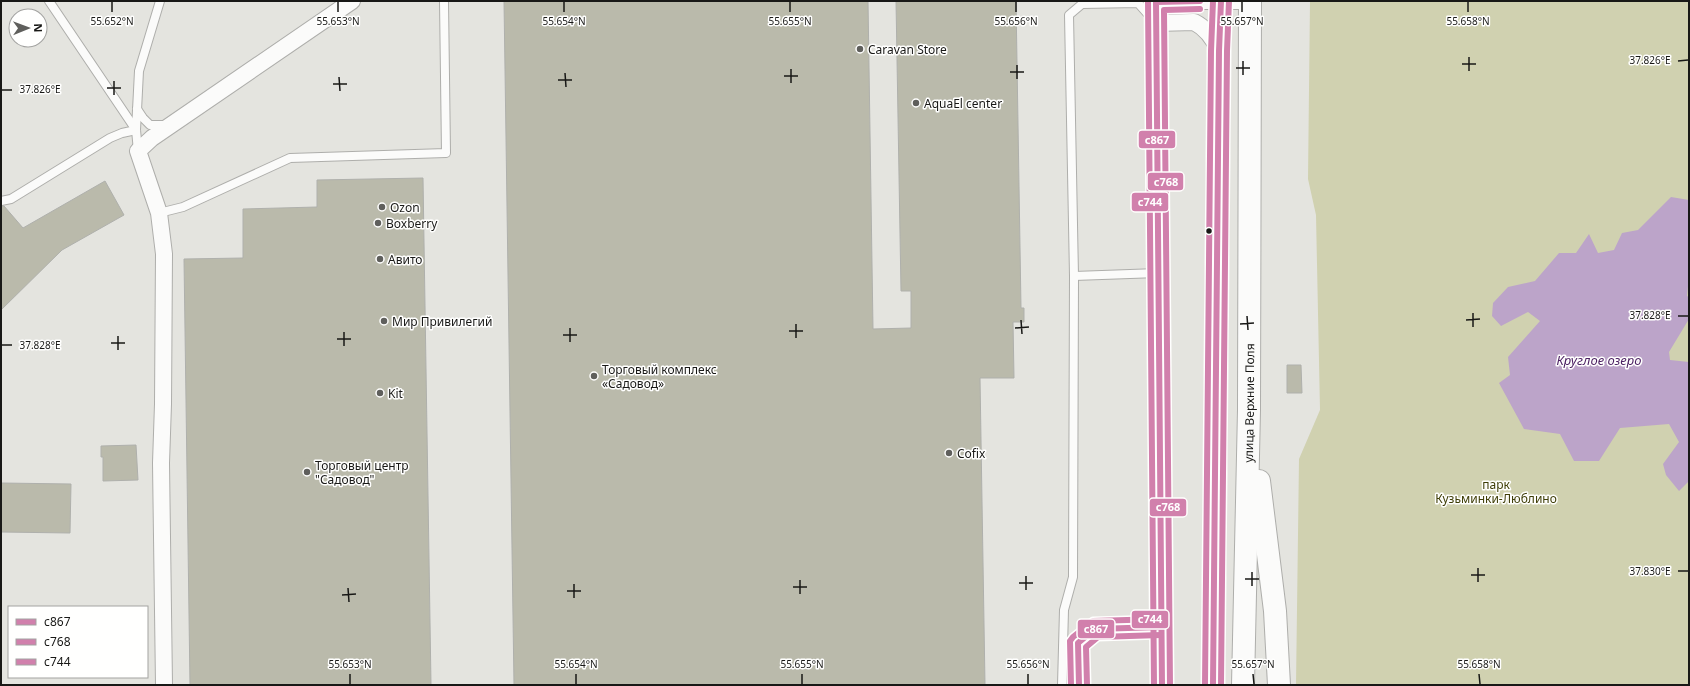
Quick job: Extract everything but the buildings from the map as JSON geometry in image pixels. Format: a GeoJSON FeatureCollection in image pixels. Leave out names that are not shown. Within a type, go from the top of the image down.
{"type":"FeatureCollection","features":[{"type":"Feature","properties":{"kind":"main road"},"geometry":{"type":"LineString","coordinates":[[1213,685],[1219,51],[1221,1]]}},
{"type":"Feature","properties":{"kind":"main road","name":"улица Верхние Поля"},"geometry":{"type":"LineString","coordinates":[[1243,685],[1249,410],[1250,1]]}},
{"type":"Feature","properties":{"kind":"main road"},"geometry":{"type":"LineString","coordinates":[[1249,410],[1275,611],[1279,685]]}},
{"type":"Feature","properties":{"kind":"street"},"geometry":{"type":"LineString","coordinates":[[164,685],[161,462],[164,254],[159,213],[138,151],[152,138],[352,1]]}},
{"type":"Feature","properties":{"kind":"street"},"geometry":{"type":"LineString","coordinates":[[1162,685],[1156,1],[1200,1]]}},
{"type":"Feature","properties":{"kind":"street"},"geometry":{"type":"LineString","coordinates":[[1203,1],[1250,1]]}},
{"type":"Feature","properties":{"kind":"street"},"geometry":{"type":"LineString","coordinates":[[1156,23],[1194,22],[1214,40],[1219,51]]}},
{"type":"Feature","properties":{"kind":"lane"},"geometry":{"type":"LineString","coordinates":[[49,1],[136,130]]}},
{"type":"Feature","properties":{"kind":"lane"},"geometry":{"type":"LineString","coordinates":[[138,151],[136,130],[139,71],[160,1]]}},
{"type":"Feature","properties":{"kind":"lane"},"geometry":{"type":"LineString","coordinates":[[159,213],[183,207],[290,158],[446,153],[444,1]]}},
{"type":"Feature","properties":{"kind":"lane"},"geometry":{"type":"LineString","coordinates":[[1062,685],[1064,610],[1073,577],[1074,276],[1069,15],[1082,4],[1138,3],[1156,23]]}},
{"type":"Feature","properties":{"kind":"lane"},"geometry":{"type":"LineString","coordinates":[[137,108],[142,118],[150,125],[156,126],[175,122]]}},
{"type":"Feature","properties":{"kind":"lane"},"geometry":{"type":"LineString","coordinates":[[1,201],[11,199],[110,138],[122,133],[136,130]]}},
{"type":"Feature","properties":{"kind":"lane"},"geometry":{"type":"LineString","coordinates":[[1074,276],[1158,273]]}},
{"type":"Feature","properties":{"kind":"lane"},"geometry":{"type":"LineString","coordinates":[[1079,685],[1078,643],[1095,629],[1161,626]]}},
{"type":"Feature","properties":{"kind":"green space","name":"парк Кузьминки-Люблино"},"geometry":{"type":"Polygon","coordinates":[[[1310,1],[1689,1],[1689,685],[1296,685],[1299,459],[1320,410],[1316,215],[1308,179],[1310,1]]]}},
{"type":"Feature","properties":{"kind":"water","name":"Круглое озеро"},"geometry":{"type":"Polygon","coordinates":[[[1671,197],[1689,200],[1689,277],[1687,296],[1689,297],[1689,319],[1669,352],[1670,360],[1689,362],[1689,481],[1679,491],[1666,475],[1663,464],[1679,442],[1669,424],[1620,428],[1599,461],[1574,461],[1560,434],[1524,429],[1499,383],[1510,375],[1508,357],[1540,321],[1528,312],[1501,326],[1492,316],[1493,303],[1508,287],[1535,281],[1559,253],[1576,253],[1589,234],[1598,253],[1614,250],[1622,233],[1638,230],[1671,197]]]}},
{"type":"Feature","properties":{"kind":"transit line","name":"с744"},"geometry":{"type":"LineString","coordinates":[[1148,1],[1154,685]]}},
{"type":"Feature","properties":{"kind":"transit line","name":"с867"},"geometry":{"type":"LineString","coordinates":[[1162,685],[1156,2],[1200,1]]}},
{"type":"Feature","properties":{"kind":"transit line","name":"с744"},"geometry":{"type":"LineString","coordinates":[[1205,685],[1211,51],[1213,1]]}},
{"type":"Feature","properties":{"kind":"transit line","name":"с867"},"geometry":{"type":"LineString","coordinates":[[1213,685],[1219,51],[1221,1]]}},
{"type":"Feature","properties":{"kind":"transit line","name":"с768"},"geometry":{"type":"LineString","coordinates":[[1221,685],[1227,51],[1229,1]]}},
{"type":"Feature","properties":{"kind":"transit line","name":"с768"},"geometry":{"type":"LineString","coordinates":[[1170,685],[1164,10],[1200,9]]}},
{"type":"Feature","properties":{"kind":"transit line","name":"с744"},"geometry":{"type":"LineString","coordinates":[[1071,685],[1070,641],[1093,621],[1161,619]]}},
{"type":"Feature","properties":{"kind":"transit line","name":"с867"},"geometry":{"type":"LineString","coordinates":[[1079,685],[1078,643],[1095,629],[1161,627]]}},
{"type":"Feature","properties":{"kind":"transit line","name":"с768"},"geometry":{"type":"LineString","coordinates":[[1087,685],[1086,647],[1098,637],[1161,635]]}},
{"type":"Feature","properties":{"kind":"place","name":"Caravan Store"},"geometry":{"type":"Point","coordinates":[860,49]}},
{"type":"Feature","properties":{"kind":"place","name":"AquaEl center"},"geometry":{"type":"Point","coordinates":[916,103]}},
{"type":"Feature","properties":{"kind":"place","name":"Ozon"},"geometry":{"type":"Point","coordinates":[382,207]}},
{"type":"Feature","properties":{"kind":"place","name":"Boxberry"},"geometry":{"type":"Point","coordinates":[378,223]}},
{"type":"Feature","properties":{"kind":"place","name":"Авито"},"geometry":{"type":"Point","coordinates":[380,259]}},
{"type":"Feature","properties":{"kind":"place","name":"Мир Привилегий"},"geometry":{"type":"Point","coordinates":[384,321]}},
{"type":"Feature","properties":{"kind":"place","name":"Торговый комплекс «Садовод»"},"geometry":{"type":"Point","coordinates":[594,376]}},
{"type":"Feature","properties":{"kind":"place","name":"Kit"},"geometry":{"type":"Point","coordinates":[380,393]}},
{"type":"Feature","properties":{"kind":"place","name":"Cofix"},"geometry":{"type":"Point","coordinates":[949,453]}},
{"type":"Feature","properties":{"kind":"place","name":"Торговый центр \"Садовод\""},"geometry":{"type":"Point","coordinates":[307,472]}}]}
